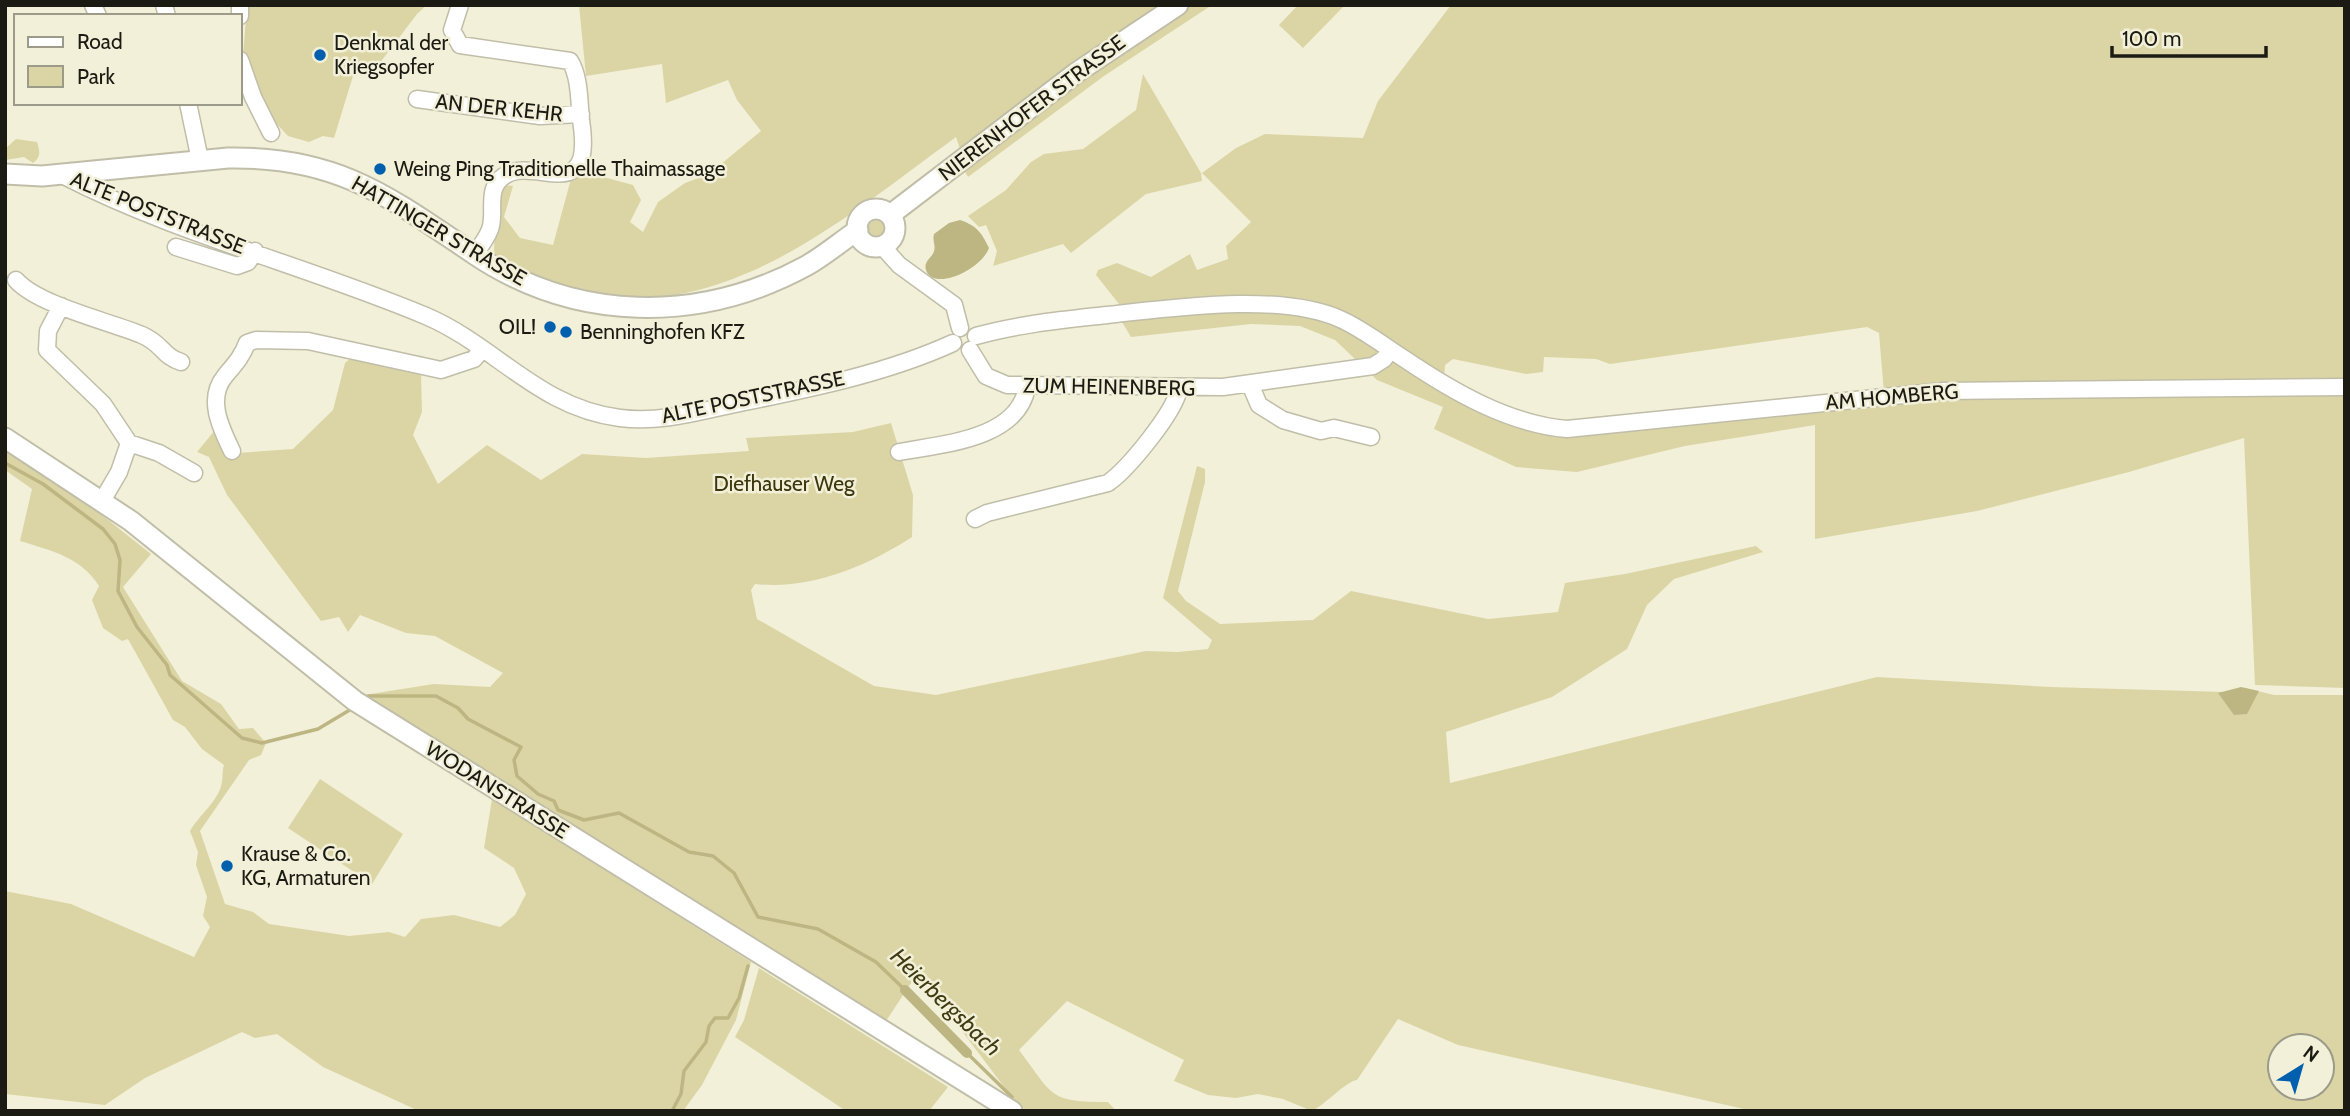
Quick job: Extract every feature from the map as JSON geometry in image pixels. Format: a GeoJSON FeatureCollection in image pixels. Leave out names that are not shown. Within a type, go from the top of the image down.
{"type":"FeatureCollection","features":[{"type":"Feature","properties":{"kind":"main road","name":"NIERENHOFER STRASSE"},"geometry":{"type":"LineString","coordinates":[[890,215],[1076,73],[1178,5]]}},
{"type":"Feature","properties":{"kind":"main road","name":"HATTINGER STRASSE"},"geometry":{"type":"LineString","coordinates":[[5,174],[62,175],[200,160],[257,157],[298,162],[334,171],[391,198],[515,278],[556,294],[590,303],[649,309],[692,306],[733,297],[778,280],[827,254],[875,240],[861,218],[869,211],[878,209],[890,215]]}},
{"type":"Feature","properties":{"kind":"main road","name":"HATTINGER STRASSE"},"geometry":{"type":"LineString","coordinates":[[5,188],[42,176]]}},
{"type":"Feature","properties":{"kind":"main road"},"geometry":{"type":"LineString","coordinates":[[875,240],[895,226],[890,215]]}},
{"type":"Feature","properties":{"kind":"main road","name":"WODANSTRASSE"},"geometry":{"type":"LineString","coordinates":[[5,438],[102,501],[360,704],[1008,1109]]}},
{"type":"Feature","properties":{"kind":"street","name":"AN DER KEHR"},"geometry":{"type":"LineString","coordinates":[[460,5],[452,30],[460,45],[570,61],[585,146],[581,160],[562,174],[516,171],[504,176],[493,192],[491,226],[475,254]]}},
{"type":"Feature","properties":{"kind":"street"},"geometry":{"type":"LineString","coordinates":[[242,66],[253,97],[271,133]]}},
{"type":"Feature","properties":{"kind":"street","name":"AN DER KEHR"},"geometry":{"type":"LineString","coordinates":[[417,99],[540,116],[580,114]]}},
{"type":"Feature","properties":{"kind":"street"},"geometry":{"type":"LineString","coordinates":[[188,105],[200,160]]}},
{"type":"Feature","properties":{"kind":"street","name":"ALTE POSTSTRASSE"},"geometry":{"type":"LineString","coordinates":[[62,175],[154,215],[427,317],[568,406],[620,418],[656,419],[767,397],[909,363],[957,336]]}},
{"type":"Feature","properties":{"kind":"street"},"geometry":{"type":"LineString","coordinates":[[875,240],[899,265],[917,275],[954,305],[957,336]]}},
{"type":"Feature","properties":{"kind":"street","name":"ALTE POSTSTRASSE"},"geometry":{"type":"LineString","coordinates":[[176,247],[237,266],[248,262],[255,251]]}},
{"type":"Feature","properties":{"kind":"street"},"geometry":{"type":"LineString","coordinates":[[16,280],[23,289],[61,306],[159,342],[169,358],[180,362]]}},
{"type":"Feature","properties":{"kind":"street"},"geometry":{"type":"LineString","coordinates":[[957,336],[968,328],[973,343],[1011,326],[1178,306],[1252,304],[1305,310],[1340,319],[1390,350]]}},
{"type":"Feature","properties":{"kind":"street"},"geometry":{"type":"LineString","coordinates":[[61,306],[48,331],[47,350],[103,404],[129,443],[159,453],[194,472]]}},
{"type":"Feature","properties":{"kind":"street"},"geometry":{"type":"LineString","coordinates":[[232,451],[218,421],[217,393],[221,381],[243,354],[247,343],[256,340],[308,341],[441,370],[474,359],[481,351]]}},
{"type":"Feature","properties":{"kind":"street","name":"ZUM HEINENBERG"},"geometry":{"type":"LineString","coordinates":[[973,343],[986,376],[1007,385],[1027,387],[1223,387],[1373,366],[1384,359],[1390,350]]}},
{"type":"Feature","properties":{"kind":"street","name":"AM HOMBERG"},"geometry":{"type":"LineString","coordinates":[[1390,350],[1494,410],[1538,427],[1567,429],[1943,391],[2345,387]]}},
{"type":"Feature","properties":{"kind":"street"},"geometry":{"type":"LineString","coordinates":[[1250,384],[1259,405],[1283,420],[1321,431],[1334,428],[1371,437]]}},
{"type":"Feature","properties":{"kind":"street"},"geometry":{"type":"LineString","coordinates":[[899,452],[989,431],[1017,408],[1027,387]]}},
{"type":"Feature","properties":{"kind":"street"},"geometry":{"type":"LineString","coordinates":[[975,519],[987,513],[1108,483],[1119,475],[1161,421],[1179,389]]}},
{"type":"Feature","properties":{"kind":"street"},"geometry":{"type":"LineString","coordinates":[[102,501],[119,472],[129,443]]}},
{"type":"Feature","properties":{"kind":"green space"},"geometry":{"type":"Polygon","coordinates":[[[247,5],[427,5],[379,64],[357,63],[334,138],[323,136],[309,142],[288,136],[272,119],[243,56],[247,5]]]}},
{"type":"Feature","properties":{"kind":"green space"},"geometry":{"type":"Polygon","coordinates":[[[579,5],[1160,5],[961,152],[956,137],[849,215],[795,249],[739,276],[682,294],[622,298],[560,285],[494,254],[495,204],[504,185],[513,186],[504,217],[520,238],[553,245],[571,179],[581,171],[633,185],[641,200],[630,222],[643,232],[658,202],[685,183],[709,174],[761,131],[737,100],[728,80],[666,103],[662,64],[586,76],[579,5]]]}},
{"type":"Feature","properties":{"kind":"green space"},"geometry":{"type":"Polygon","coordinates":[[[1187,5],[1212,5],[1104,76],[968,177],[962,167],[1030,114],[1187,5]]]}},
{"type":"Feature","properties":{"kind":"green space"},"geometry":{"type":"Polygon","coordinates":[[[1298,5],[1345,5],[1303,48],[1279,25],[1298,5]]]}},
{"type":"Feature","properties":{"kind":"green space"},"geometry":{"type":"Polygon","coordinates":[[[1451,5],[2345,5],[2345,383],[1884,393],[1879,333],[1867,327],[1610,364],[1596,359],[1544,357],[1543,372],[1526,374],[1453,359],[1445,365],[1444,379],[1536,430],[1942,394],[2345,390],[2345,688],[2255,685],[2244,438],[2129,472],[1977,511],[1815,539],[1815,425],[1685,446],[1577,472],[1516,467],[1434,429],[1443,407],[1377,380],[1335,340],[1300,326],[1251,324],[1131,337],[1122,322],[1177,312],[1306,305],[1123,309],[1096,275],[1098,270],[1117,263],[1151,277],[1190,254],[1197,270],[1228,259],[1226,246],[1251,222],[1202,173],[1236,148],[1265,134],[1363,138],[1378,101],[1451,5]]]}},
{"type":"Feature","properties":{"kind":"green space"},"geometry":{"type":"Polygon","coordinates":[[[1143,74],[1201,173],[1202,181],[1146,194],[1071,253],[1063,244],[993,266],[997,251],[986,225],[979,227],[968,216],[1006,190],[1031,162],[1044,154],[1083,149],[1136,110],[1143,74]]]}},
{"type":"Feature","properties":{"kind":"green space"},"geometry":{"type":"Polygon","coordinates":[[[16,139],[37,142],[39,154],[33,163],[24,157],[5,160],[5,149],[16,139]]]}},
{"type":"Feature","properties":{"kind":"green space"},"geometry":{"type":"Polygon","coordinates":[[[877,220],[883,223],[886,229],[883,235],[877,238],[871,235],[868,229],[871,223],[877,220]]]}},
{"type":"Feature","properties":{"kind":"green space","name":"Diefhauser Weg"},"geometry":{"type":"Polygon","coordinates":[[[356,354],[421,373],[422,412],[413,435],[438,484],[487,445],[541,480],[582,454],[646,458],[749,451],[746,438],[853,432],[891,423],[913,495],[912,537],[876,558],[837,574],[796,583],[755,584],[751,590],[757,619],[874,686],[936,695],[1146,651],[1208,649],[1212,640],[1163,598],[1197,466],[1205,469],[1205,482],[1178,591],[1186,601],[1220,624],[1313,620],[1351,591],[1488,619],[1558,612],[1565,583],[1625,574],[1756,546],[1763,552],[1674,579],[1647,605],[1627,649],[1552,697],[1446,732],[1450,783],[1877,677],[2050,687],[2225,692],[2245,688],[2274,695],[2345,695],[2345,1111],[1753,1111],[1458,1045],[1398,1019],[1357,1080],[1312,1111],[1283,1099],[1258,1094],[1236,1098],[1208,1095],[1174,1081],[1184,1060],[1067,1001],[1019,1050],[1039,1078],[1054,1093],[1074,1100],[1108,1102],[1116,1111],[1027,1111],[1017,1104],[928,986],[915,977],[884,1024],[638,866],[519,796],[364,695],[434,684],[490,687],[503,673],[435,636],[406,633],[360,615],[348,632],[339,617],[321,621],[227,495],[209,457],[197,452],[215,430],[238,453],[293,449],[333,410],[345,363],[356,354]]]}},
{"type":"Feature","properties":{"kind":"green space"},"geometry":{"type":"Polygon","coordinates":[[[5,450],[98,512],[151,554],[123,587],[182,681],[221,704],[239,729],[253,728],[266,743],[261,755],[249,760],[200,831],[225,904],[253,912],[269,924],[349,936],[389,932],[405,937],[421,919],[454,915],[500,927],[515,915],[526,894],[514,868],[484,848],[492,799],[751,962],[736,1020],[702,1085],[683,1111],[419,1111],[323,1067],[277,1034],[255,1038],[242,1032],[145,1078],[105,1105],[5,1094],[5,891],[71,904],[194,957],[210,927],[203,916],[207,897],[196,865],[198,852],[190,831],[217,795],[224,765],[202,749],[185,727],[173,720],[128,639],[122,641],[103,628],[92,600],[99,586],[92,576],[65,556],[20,541],[32,489],[5,470],[5,450]]]}},
{"type":"Feature","properties":{"kind":"green space"},"geometry":{"type":"Polygon","coordinates":[[[320,779],[403,834],[372,884],[288,828],[320,779]]]}},
{"type":"Feature","properties":{"kind":"green space"},"geometry":{"type":"Polygon","coordinates":[[[759,968],[948,1087],[929,1111],[846,1111],[735,1037],[744,1020],[759,968]]]}},
{"type":"Feature","properties":{"kind":"shaded area"},"geometry":{"type":"Polygon","coordinates":[[[960,220],[978,230],[989,248],[977,264],[957,276],[938,279],[930,276],[925,267],[934,251],[934,234],[949,223],[960,220]]]}},
{"type":"Feature","properties":{"kind":"shaded area"},"geometry":{"type":"Polygon","coordinates":[[[2241,687],[2259,691],[2247,714],[2234,715],[2218,693],[2241,687]]]}},
{"type":"Feature","properties":{"kind":"waterway","name":"Heierbergsbach"},"geometry":{"type":"LineString","coordinates":[[5,463],[43,484],[103,529],[115,544],[120,560],[118,591],[137,627],[167,665],[170,675],[242,738],[262,743],[318,729],[353,708]]}},
{"type":"Feature","properties":{"kind":"waterway","name":"Heierbergsbach"},"geometry":{"type":"LineString","coordinates":[[365,699],[368,696],[436,696],[458,708],[468,719],[521,747],[514,760],[517,776],[538,794],[554,801],[558,810],[584,820],[619,813],[689,852],[713,856],[734,873],[758,917],[818,929],[876,962],[905,990]]}},
{"type":"Feature","properties":{"kind":"waterway"},"geometry":{"type":"LineString","coordinates":[[672,1111],[681,1094],[684,1071],[706,1042],[709,1026],[715,1018],[728,1018],[739,998],[748,966]]}},
{"type":"Feature","properties":{"kind":"waterway","name":"Heierbergsbach"},"geometry":{"type":"LineString","coordinates":[[905,990],[967,1053]]}},
{"type":"Feature","properties":{"kind":"waterway","name":"Heierbergsbach"},"geometry":{"type":"LineString","coordinates":[[967,1053],[1012,1097],[1010,1102]]}},
{"type":"Feature","properties":{"kind":"place","name":"Denkmal der Kriegsopfer"},"geometry":{"type":"Point","coordinates":[320,55]}},
{"type":"Feature","properties":{"kind":"place","name":"Weing Ping Traditionelle Thaimassage"},"geometry":{"type":"Point","coordinates":[380,169]}},
{"type":"Feature","properties":{"kind":"place","name":"OIL!"},"geometry":{"type":"Point","coordinates":[550,327]}},
{"type":"Feature","properties":{"kind":"place","name":"Benninghofen KFZ"},"geometry":{"type":"Point","coordinates":[566,332]}},
{"type":"Feature","properties":{"kind":"place","name":"Krause & Co. KG, Armaturen"},"geometry":{"type":"Point","coordinates":[227,866]}}]}
